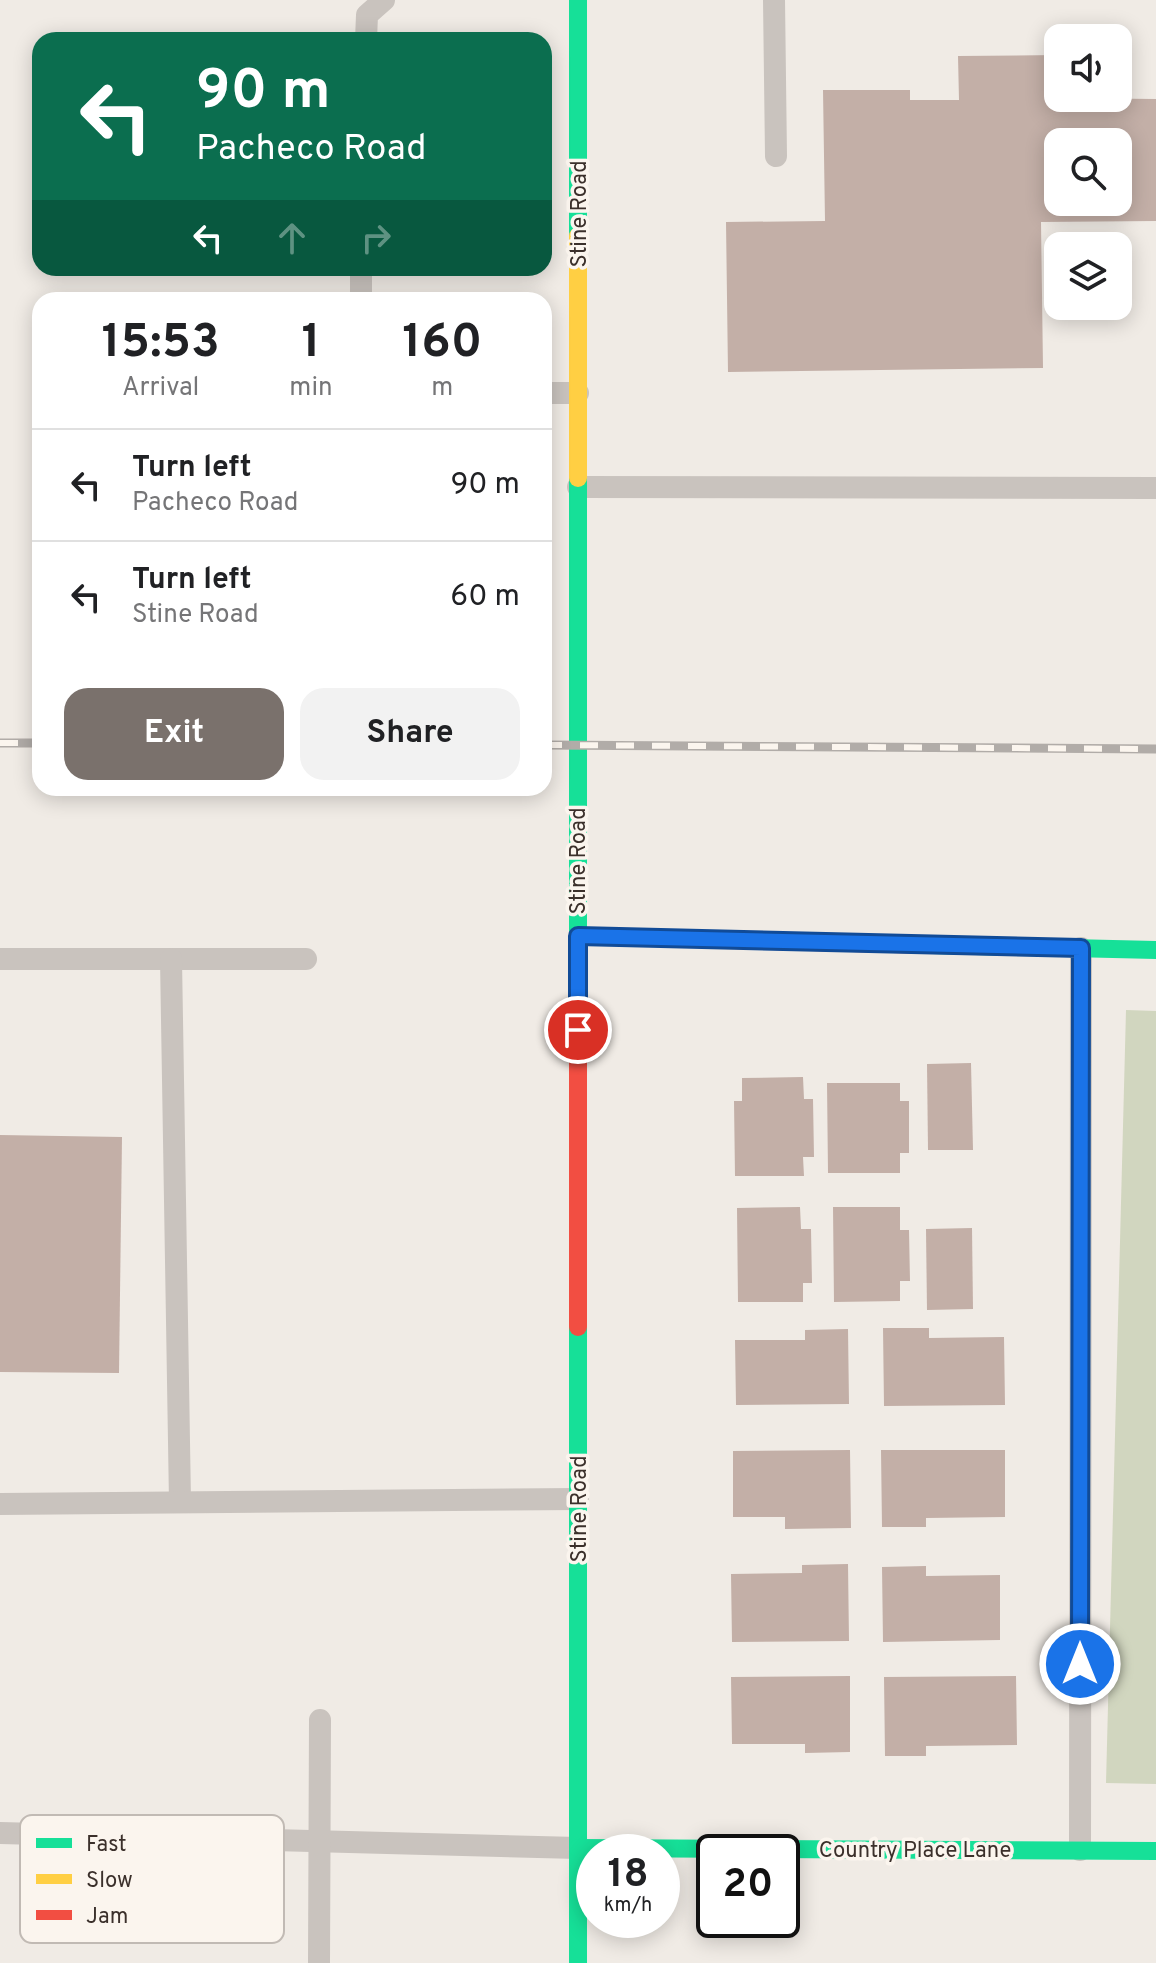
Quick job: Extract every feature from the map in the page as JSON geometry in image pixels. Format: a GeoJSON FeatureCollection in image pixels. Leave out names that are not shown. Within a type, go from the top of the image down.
{"type":"FeatureCollection","features":[{"type":"Feature","properties":{"kind":"main road","name":"Stine Road"},"geometry":{"type":"LineString","coordinates":[[578,0],[578,1834]]}},
{"type":"Feature","properties":{"kind":"main road"},"geometry":{"type":"LineString","coordinates":[[578,936],[1156,950]]}},
{"type":"Feature","properties":{"kind":"main road","name":"Country Place Lane"},"geometry":{"type":"LineString","coordinates":[[680,1848],[1156,1851]]}},
{"type":"Feature","properties":{"kind":"main road","name":"Stine Road"},"geometry":{"type":"LineString","coordinates":[[578,1938],[578,1963]]}},
{"type":"Feature","properties":{"kind":"lane"},"geometry":{"type":"LineString","coordinates":[[366,32],[367,15],[384,0]]}},
{"type":"Feature","properties":{"kind":"lane"},"geometry":{"type":"LineString","coordinates":[[774,0],[776,156]]}},
{"type":"Feature","properties":{"kind":"lane"},"geometry":{"type":"LineString","coordinates":[[552,393],[578,393]]}},
{"type":"Feature","properties":{"kind":"lane"},"geometry":{"type":"LineString","coordinates":[[578,487],[1156,488]]}},
{"type":"Feature","properties":{"kind":"lane"},"geometry":{"type":"LineString","coordinates":[[1080,1850],[1081,948]]}},
{"type":"Feature","properties":{"kind":"lane"},"geometry":{"type":"LineString","coordinates":[[0,959],[306,959]]}},
{"type":"Feature","properties":{"kind":"lane"},"geometry":{"type":"LineString","coordinates":[[171,959],[180,1502]]}},
{"type":"Feature","properties":{"kind":"lane"},"geometry":{"type":"LineString","coordinates":[[0,1504],[578,1499]]}},
{"type":"Feature","properties":{"kind":"lane"},"geometry":{"type":"LineString","coordinates":[[319,1963],[320,1720]]}},
{"type":"Feature","properties":{"kind":"lane"},"geometry":{"type":"LineString","coordinates":[[0,1833],[20,1833]]}},
{"type":"Feature","properties":{"kind":"lane"},"geometry":{"type":"LineString","coordinates":[[284,1839],[576,1848]]}},
{"type":"Feature","properties":{"kind":"green space"},"geometry":{"type":"Polygon","coordinates":[[[1126,1010],[1156,1011],[1156,1784],[1106,1783],[1126,1010]]]}},
{"type":"Feature","properties":{"kind":"building"},"geometry":{"type":"Polygon","coordinates":[[[1044,55],[1044,112],[1132,112],[1132,99],[1156,99],[1156,221],[1041,222],[1043,368],[728,372],[726,222],[825,221],[823,90],[910,90],[910,100],[959,100],[958,56],[1044,55]]]}},
{"type":"Feature","properties":{"kind":"building"},"geometry":{"type":"Polygon","coordinates":[[[971,1063],[973,1150],[928,1150],[927,1064],[971,1063]]]}},
{"type":"Feature","properties":{"kind":"building"},"geometry":{"type":"Polygon","coordinates":[[[803,1077],[804,1099],[813,1099],[814,1157],[803,1157],[804,1176],[735,1176],[734,1101],[742,1101],[742,1078],[803,1077]]]}},
{"type":"Feature","properties":{"kind":"building"},"geometry":{"type":"Polygon","coordinates":[[[827,1083],[900,1083],[900,1101],[909,1101],[909,1153],[900,1153],[900,1173],[828,1173],[827,1083]]]}},
{"type":"Feature","properties":{"kind":"building"},"geometry":{"type":"Polygon","coordinates":[[[0,1135],[122,1137],[119,1373],[0,1372],[0,1135]]]}},
{"type":"Feature","properties":{"kind":"building"},"geometry":{"type":"Polygon","coordinates":[[[800,1207],[801,1229],[811,1229],[812,1283],[803,1283],[803,1302],[738,1302],[737,1208],[800,1207]]]}},
{"type":"Feature","properties":{"kind":"building"},"geometry":{"type":"Polygon","coordinates":[[[833,1207],[900,1207],[900,1230],[909,1230],[910,1281],[900,1281],[900,1301],[834,1302],[833,1207]]]}},
{"type":"Feature","properties":{"kind":"building"},"geometry":{"type":"Polygon","coordinates":[[[972,1228],[973,1309],[927,1310],[926,1229],[972,1228]]]}},
{"type":"Feature","properties":{"kind":"building"},"geometry":{"type":"Polygon","coordinates":[[[883,1328],[929,1328],[929,1338],[1004,1337],[1005,1405],[884,1406],[883,1328]]]}},
{"type":"Feature","properties":{"kind":"building"},"geometry":{"type":"Polygon","coordinates":[[[848,1329],[849,1404],[736,1405],[735,1340],[805,1340],[805,1330],[848,1329]]]}},
{"type":"Feature","properties":{"kind":"building"},"geometry":{"type":"Polygon","coordinates":[[[850,1450],[851,1528],[785,1529],[785,1517],[733,1517],[733,1451],[850,1450]]]}},
{"type":"Feature","properties":{"kind":"building"},"geometry":{"type":"Polygon","coordinates":[[[881,1450],[1005,1450],[1005,1517],[926,1518],[926,1527],[882,1527],[881,1450]]]}},
{"type":"Feature","properties":{"kind":"building"},"geometry":{"type":"Polygon","coordinates":[[[848,1564],[849,1641],[732,1642],[731,1574],[802,1573],[802,1565],[848,1564]]]}},
{"type":"Feature","properties":{"kind":"building"},"geometry":{"type":"Polygon","coordinates":[[[926,1566],[926,1576],[1000,1575],[1000,1640],[883,1642],[882,1567],[926,1566]]]}},
{"type":"Feature","properties":{"kind":"building"},"geometry":{"type":"Polygon","coordinates":[[[850,1676],[850,1752],[805,1753],[805,1744],[732,1744],[731,1677],[850,1676]]]}},
{"type":"Feature","properties":{"kind":"building"},"geometry":{"type":"Polygon","coordinates":[[[1016,1676],[1017,1745],[926,1746],[926,1756],[885,1756],[884,1677],[1016,1676]]]}},
{"type":"Feature","properties":{"kind":"railway"},"geometry":{"type":"LineString","coordinates":[[0,743],[32,743]]}},
{"type":"Feature","properties":{"kind":"railway"},"geometry":{"type":"LineString","coordinates":[[552,745],[1156,749]]}},
{"type":"Feature","properties":{"kind":"traffic: fast"},"geometry":{"type":"LineString","coordinates":[[578,0],[578,236]]}},
{"type":"Feature","properties":{"kind":"traffic: fast"},"geometry":{"type":"LineString","coordinates":[[578,478],[578,1044]]}},
{"type":"Feature","properties":{"kind":"traffic: fast"},"geometry":{"type":"LineString","coordinates":[[933,945],[1156,950]]}},
{"type":"Feature","properties":{"kind":"traffic: fast"},"geometry":{"type":"LineString","coordinates":[[578,1327],[578,1963]]}},
{"type":"Feature","properties":{"kind":"traffic: fast"},"geometry":{"type":"LineString","coordinates":[[680,1849],[1156,1851]]}},
{"type":"Feature","properties":{"kind":"traffic: slow"},"geometry":{"type":"LineString","coordinates":[[578,236],[578,478]]}},
{"type":"Feature","properties":{"kind":"traffic: jam"},"geometry":{"type":"LineString","coordinates":[[578,936],[933,945]]}},
{"type":"Feature","properties":{"kind":"traffic: jam"},"geometry":{"type":"LineString","coordinates":[[578,1044],[578,1327]]}},
{"type":"Feature","properties":{"kind":"route"},"geometry":{"type":"LineString","coordinates":[[578,1030],[578,936],[1081,948],[1080,1664]]}}]}
